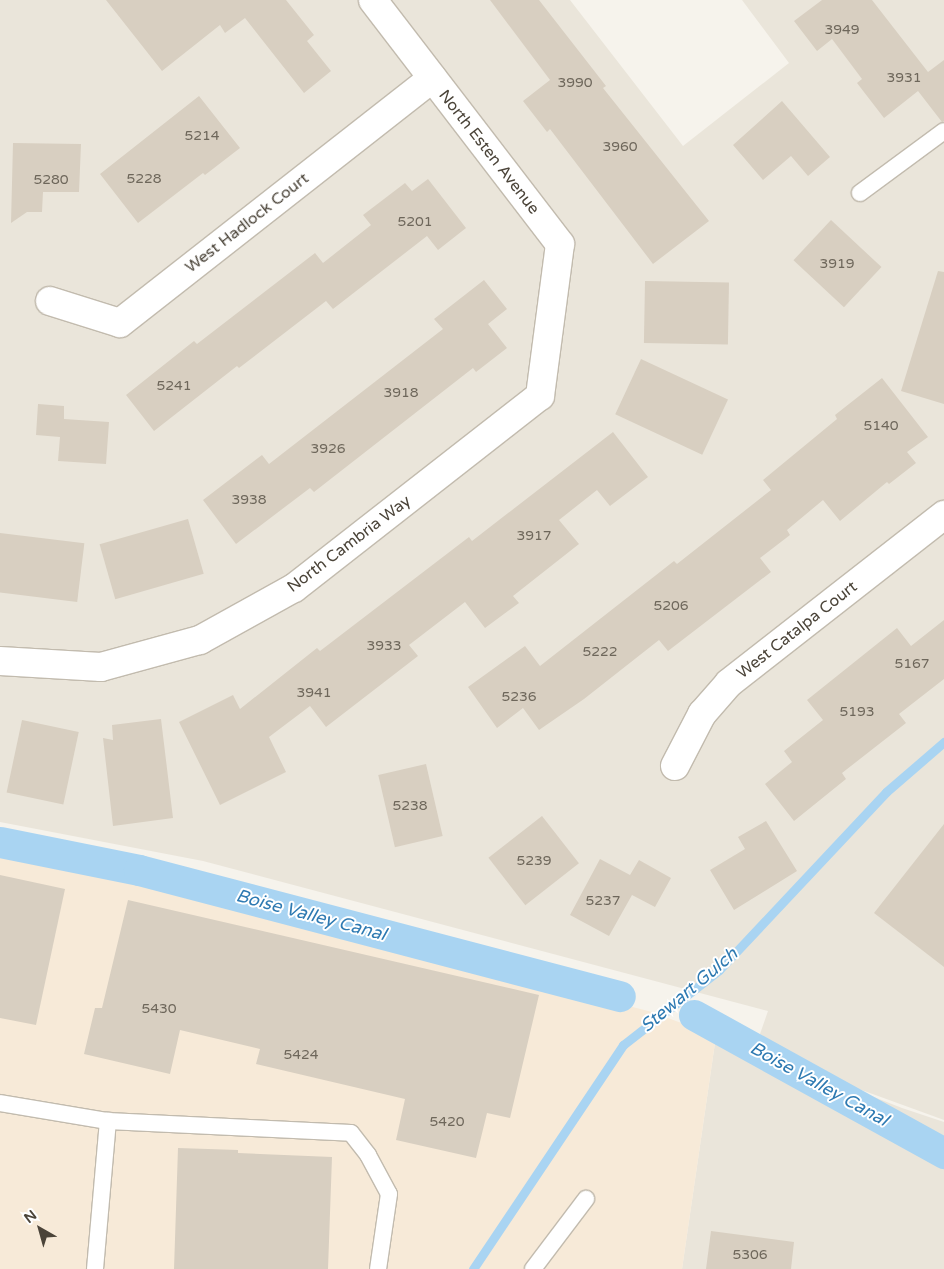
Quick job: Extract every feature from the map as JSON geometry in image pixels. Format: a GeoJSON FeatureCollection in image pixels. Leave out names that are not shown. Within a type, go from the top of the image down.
{"type":"FeatureCollection","features":[{"type":"Feature","properties":{"kind":"street","name":"North Esten Avenue"},"geometry":{"type":"LineString","coordinates":[[373,0],[560,244],[550,318]]}},
{"type":"Feature","properties":{"kind":"street","name":"West Hadlock Court"},"geometry":{"type":"LineString","coordinates":[[50,301],[120,323],[433,78]]}},
{"type":"Feature","properties":{"kind":"street","name":"North Cambria Way"},"geometry":{"type":"LineString","coordinates":[[0,661],[102,667],[200,640],[294,588],[540,396],[550,318]]}},
{"type":"Feature","properties":{"kind":"street","name":"West Catalpa Court"},"geometry":{"type":"LineString","coordinates":[[675,766],[702,714],[729,683],[944,515]]}},
{"type":"Feature","properties":{"kind":"lane"},"geometry":{"type":"LineString","coordinates":[[860,193],[944,131]]}},
{"type":"Feature","properties":{"kind":"lane"},"geometry":{"type":"LineString","coordinates":[[0,1103],[108,1121],[351,1133],[368,1155],[389,1194],[378,1269]]}},
{"type":"Feature","properties":{"kind":"lane"},"geometry":{"type":"LineString","coordinates":[[95,1269],[108,1121]]}},
{"type":"Feature","properties":{"kind":"lane"},"geometry":{"type":"LineString","coordinates":[[533,1269],[586,1199]]}},
{"type":"Feature","properties":{"kind":"shaded area"},"geometry":{"type":"Polygon","coordinates":[[[0,0],[570,0],[683,146],[789,63],[742,0],[944,0],[944,1120],[782,1061],[902,1108],[944,1122],[944,1269],[682,1269],[716,1036],[754,1051],[768,1011],[203,861],[0,822],[0,0]]]}},
{"type":"Feature","properties":{"kind":"shaded area"},"geometry":{"type":"Polygon","coordinates":[[[0,848],[164,886],[652,1012],[716,1036],[682,1269],[0,1269],[0,848]]]}},
{"type":"Feature","properties":{"kind":"building"},"geometry":{"type":"Polygon","coordinates":[[[106,0],[286,0],[314,35],[307,41],[331,71],[304,93],[245,18],[225,33],[220,25],[162,71],[106,0]]]}},
{"type":"Feature","properties":{"kind":"building"},"geometry":{"type":"Polygon","coordinates":[[[490,0],[539,0],[606,86],[603,88],[709,221],[653,264],[550,129],[547,132],[523,101],[550,80],[490,0]]]}},
{"type":"Feature","properties":{"kind":"building"},"geometry":{"type":"Polygon","coordinates":[[[822,0],[872,0],[928,72],[944,60],[944,121],[942,122],[918,91],[884,118],[857,83],[862,79],[832,39],[817,51],[794,21],[822,0]]]}},
{"type":"Feature","properties":{"kind":"building"},"geometry":{"type":"Polygon","coordinates":[[[199,96],[240,148],[205,175],[203,173],[138,223],[100,174],[199,96]]]}},
{"type":"Feature","properties":{"kind":"building"},"geometry":{"type":"Polygon","coordinates":[[[782,101],[830,157],[808,176],[791,156],[763,180],[733,145],[782,101]]]}},
{"type":"Feature","properties":{"kind":"building"},"geometry":{"type":"Polygon","coordinates":[[[13,143],[81,144],[79,192],[43,192],[42,212],[27,212],[11,223],[13,143]]]}},
{"type":"Feature","properties":{"kind":"building"},"geometry":{"type":"Polygon","coordinates":[[[428,179],[466,228],[438,250],[427,236],[333,309],[326,301],[239,368],[237,366],[154,431],[126,395],[194,341],[197,344],[315,253],[323,263],[371,225],[363,215],[405,183],[412,191],[428,179]]]}},
{"type":"Feature","properties":{"kind":"building"},"geometry":{"type":"Polygon","coordinates":[[[831,220],[881,267],[844,307],[793,260],[831,220]]]}},
{"type":"Feature","properties":{"kind":"building"},"geometry":{"type":"Polygon","coordinates":[[[938,271],[944,272],[944,404],[901,391],[938,271]]]}},
{"type":"Feature","properties":{"kind":"building"},"geometry":{"type":"Polygon","coordinates":[[[484,280],[507,309],[488,324],[507,348],[476,372],[473,368],[314,492],[310,488],[236,544],[203,500],[262,455],[269,464],[443,329],[434,319],[484,280]]]}},
{"type":"Feature","properties":{"kind":"building"},"geometry":{"type":"Polygon","coordinates":[[[645,281],[729,282],[728,344],[644,343],[645,281]]]}},
{"type":"Feature","properties":{"kind":"building"},"geometry":{"type":"Polygon","coordinates":[[[641,359],[728,400],[702,455],[615,414],[641,359]]]}},
{"type":"Feature","properties":{"kind":"building"},"geometry":{"type":"Polygon","coordinates":[[[882,378],[928,437],[907,452],[916,463],[889,484],[887,482],[840,521],[823,500],[787,530],[790,535],[760,558],[771,572],[668,651],[659,640],[584,699],[539,730],[523,708],[497,728],[468,687],[525,646],[540,666],[674,561],[677,564],[771,490],[763,480],[837,419],[835,415],[882,378]]]}},
{"type":"Feature","properties":{"kind":"building"},"geometry":{"type":"Polygon","coordinates":[[[38,404],[64,406],[64,419],[109,422],[106,464],[58,461],[60,437],[36,435],[38,404]]]}},
{"type":"Feature","properties":{"kind":"building"},"geometry":{"type":"Polygon","coordinates":[[[613,432],[648,477],[610,506],[597,490],[559,520],[579,544],[513,596],[519,603],[485,628],[465,602],[409,645],[418,656],[326,727],[310,706],[269,737],[286,772],[220,805],[179,722],[233,695],[240,709],[317,648],[320,651],[469,537],[472,541],[613,432]]]}},
{"type":"Feature","properties":{"kind":"building"},"geometry":{"type":"Polygon","coordinates":[[[188,519],[204,574],[115,599],[100,544],[188,519]]]}},
{"type":"Feature","properties":{"kind":"building"},"geometry":{"type":"Polygon","coordinates":[[[0,533],[84,543],[77,602],[0,592],[0,533]]]}},
{"type":"Feature","properties":{"kind":"building"},"geometry":{"type":"Polygon","coordinates":[[[944,620],[944,679],[899,714],[906,723],[842,773],[846,779],[794,821],[765,784],[792,762],[784,751],[823,720],[807,700],[897,628],[911,646],[944,620]]]}},
{"type":"Feature","properties":{"kind":"building"},"geometry":{"type":"Polygon","coordinates":[[[161,719],[173,818],[113,826],[103,738],[113,740],[112,725],[161,719]]]}},
{"type":"Feature","properties":{"kind":"building"},"geometry":{"type":"Polygon","coordinates":[[[22,720],[79,732],[63,804],[7,792],[22,720]]]}},
{"type":"Feature","properties":{"kind":"building"},"geometry":{"type":"Polygon","coordinates":[[[426,764],[443,836],[395,847],[378,775],[426,764]]]}},
{"type":"Feature","properties":{"kind":"building"},"geometry":{"type":"Polygon","coordinates":[[[542,816],[579,863],[525,905],[488,858],[542,816]]]}},
{"type":"Feature","properties":{"kind":"building"},"geometry":{"type":"Polygon","coordinates":[[[766,821],[797,871],[734,910],[710,870],[745,849],[738,837],[766,821]]]}},
{"type":"Feature","properties":{"kind":"building"},"geometry":{"type":"Polygon","coordinates":[[[944,824],[944,967],[874,913],[944,824]]]}},
{"type":"Feature","properties":{"kind":"building"},"geometry":{"type":"Polygon","coordinates":[[[600,859],[630,875],[639,860],[671,878],[655,907],[632,895],[609,936],[570,915],[600,859]]]}},
{"type":"Feature","properties":{"kind":"building"},"geometry":{"type":"Polygon","coordinates":[[[0,875],[65,889],[36,1025],[0,1018],[0,875]]]}},
{"type":"Feature","properties":{"kind":"building"},"geometry":{"type":"Polygon","coordinates":[[[128,900],[539,995],[510,1118],[487,1113],[476,1158],[396,1140],[405,1099],[256,1064],[260,1049],[180,1030],[170,1074],[84,1054],[95,1008],[102,1008],[128,900]]]}},
{"type":"Feature","properties":{"kind":"building"},"geometry":{"type":"Polygon","coordinates":[[[178,1148],[238,1150],[238,1153],[332,1157],[328,1269],[174,1269],[178,1148]]]}},
{"type":"Feature","properties":{"kind":"building"},"geometry":{"type":"Polygon","coordinates":[[[711,1231],[794,1242],[791,1269],[706,1269],[711,1231]]]}},
{"type":"Feature","properties":{"kind":"waterway","name":"Stewart Gulch"},"geometry":{"type":"LineString","coordinates":[[473,1269],[623,1045],[719,970],[886,792],[944,742]]}},
{"type":"Feature","properties":{"kind":"waterway","name":"Boise Valley Canal"},"geometry":{"type":"LineString","coordinates":[[0,842],[139,870],[620,996]]}},
{"type":"Feature","properties":{"kind":"waterway","name":"Boise Valley Canal"},"geometry":{"type":"LineString","coordinates":[[694,1015],[944,1153]]}}]}
